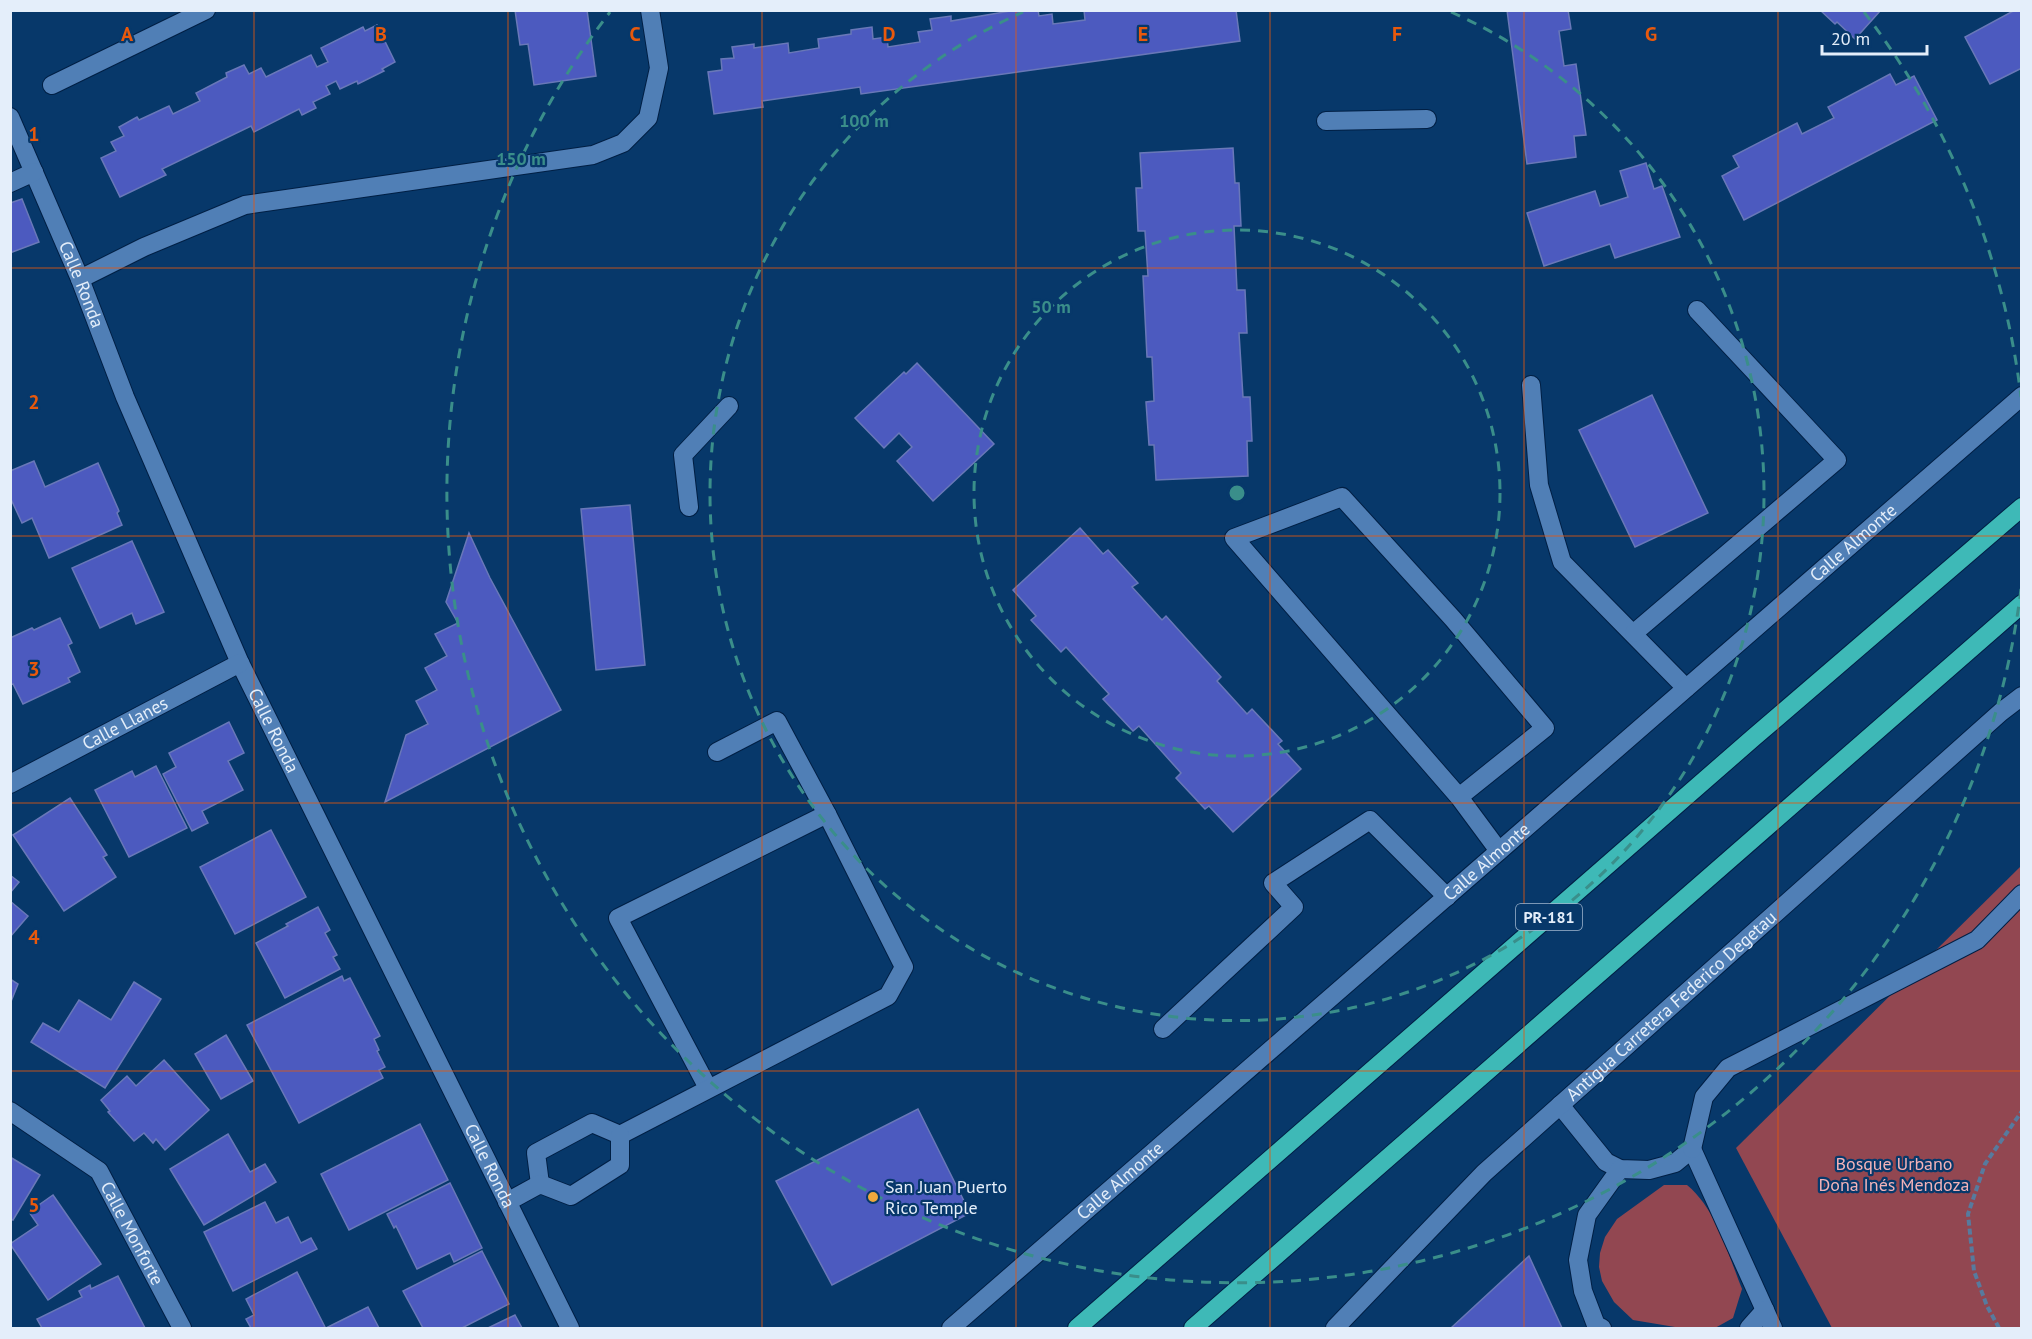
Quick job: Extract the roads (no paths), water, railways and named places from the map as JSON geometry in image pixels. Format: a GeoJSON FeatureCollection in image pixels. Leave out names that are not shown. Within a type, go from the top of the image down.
{"type":"FeatureCollection","features":[{"type":"Feature","properties":{"kind":"highway","name":"PR-181"},"geometry":{"type":"LineString","coordinates":[[1077,1329],[2022,507]]}},
{"type":"Feature","properties":{"kind":"highway"},"geometry":{"type":"LineString","coordinates":[[1193,1329],[2022,604]]}},
{"type":"Feature","properties":{"kind":"street"},"geometry":{"type":"LineString","coordinates":[[52,85],[206,10]]}},
{"type":"Feature","properties":{"kind":"street"},"geometry":{"type":"LineString","coordinates":[[80,279],[144,247],[245,205],[593,155],[623,143],[648,118],[659,68],[650,10]]}},
{"type":"Feature","properties":{"kind":"street","name":"Calle Ronda"},"geometry":{"type":"LineString","coordinates":[[10,117],[80,279],[125,397],[240,663],[570,1329]]}},
{"type":"Feature","properties":{"kind":"street"},"geometry":{"type":"LineString","coordinates":[[1326,121],[1427,119]]}},
{"type":"Feature","properties":{"kind":"street"},"geometry":{"type":"LineString","coordinates":[[10,183],[34,172]]}},
{"type":"Feature","properties":{"kind":"street"},"geometry":{"type":"LineString","coordinates":[[1634,633],[1837,460],[1697,310]]}},
{"type":"Feature","properties":{"kind":"street"},"geometry":{"type":"LineString","coordinates":[[1531,385],[1539,485],[1562,562],[1686,688]]}},
{"type":"Feature","properties":{"kind":"street","name":"Calle Almonte"},"geometry":{"type":"LineString","coordinates":[[951,1329],[2022,396]]}},
{"type":"Feature","properties":{"kind":"street"},"geometry":{"type":"LineString","coordinates":[[689,507],[683,455],[729,406]]}},
{"type":"Feature","properties":{"kind":"street"},"geometry":{"type":"LineString","coordinates":[[1459,797],[1545,728],[1453,619],[1342,497],[1234,538],[1444,779],[1498,851]]}},
{"type":"Feature","properties":{"kind":"street","name":"Calle Llanes"},"geometry":{"type":"LineString","coordinates":[[10,784],[240,663]]}},
{"type":"Feature","properties":{"kind":"street","name":"Antigua Carretera Federico Degetau"},"geometry":{"type":"LineString","coordinates":[[1335,1329],[1484,1173],[2001,712],[2022,696]]}},
{"type":"Feature","properties":{"kind":"street"},"geometry":{"type":"LineString","coordinates":[[620,1135],[888,996],[904,967],[777,721],[717,752]]}},
{"type":"Feature","properties":{"kind":"street"},"geometry":{"type":"LineString","coordinates":[[708,1088],[618,918],[827,814]]}},
{"type":"Feature","properties":{"kind":"street"},"geometry":{"type":"LineString","coordinates":[[1162,1029],[1294,907],[1273,883],[1370,820],[1447,897]]}},
{"type":"Feature","properties":{"kind":"street"},"geometry":{"type":"LineString","coordinates":[[1773,1329],[1692,1149],[1704,1097],[1728,1068],[1977,940],[2022,894]]}},
{"type":"Feature","properties":{"kind":"street"},"geometry":{"type":"LineString","coordinates":[[1560,1105],[1606,1162],[1620,1169],[1649,1170],[1675,1163],[1692,1149]]}},
{"type":"Feature","properties":{"kind":"street","name":"Calle Monforte"},"geometry":{"type":"LineString","coordinates":[[10,1111],[99,1170],[182,1329]]}},
{"type":"Feature","properties":{"kind":"street"},"geometry":{"type":"LineString","coordinates":[[540,1184],[536,1153],[542,1149],[592,1123],[620,1135]]}},
{"type":"Feature","properties":{"kind":"street"},"geometry":{"type":"LineString","coordinates":[[507,1202],[540,1184],[571,1196],[620,1165],[620,1135]]}},
{"type":"Feature","properties":{"kind":"street"},"geometry":{"type":"LineString","coordinates":[[1602,1329],[1596,1325],[1583,1291],[1578,1260],[1587,1215],[1620,1169]]}},
{"type":"Feature","properties":{"kind":"street"},"geometry":{"type":"LineString","coordinates":[[1749,1329],[1765,1310]]}},
{"type":"Feature","properties":{"kind":"place","name":"San Juan Puerto Rico Temple"},"geometry":{"type":"Point","coordinates":[873,1197]}},
{"type":"Feature","properties":{"kind":"park label","name":"Bosque Urbano Doña Inés Mendoza"},"geometry":{"type":"Point","coordinates":[1894,1174]}}]}
